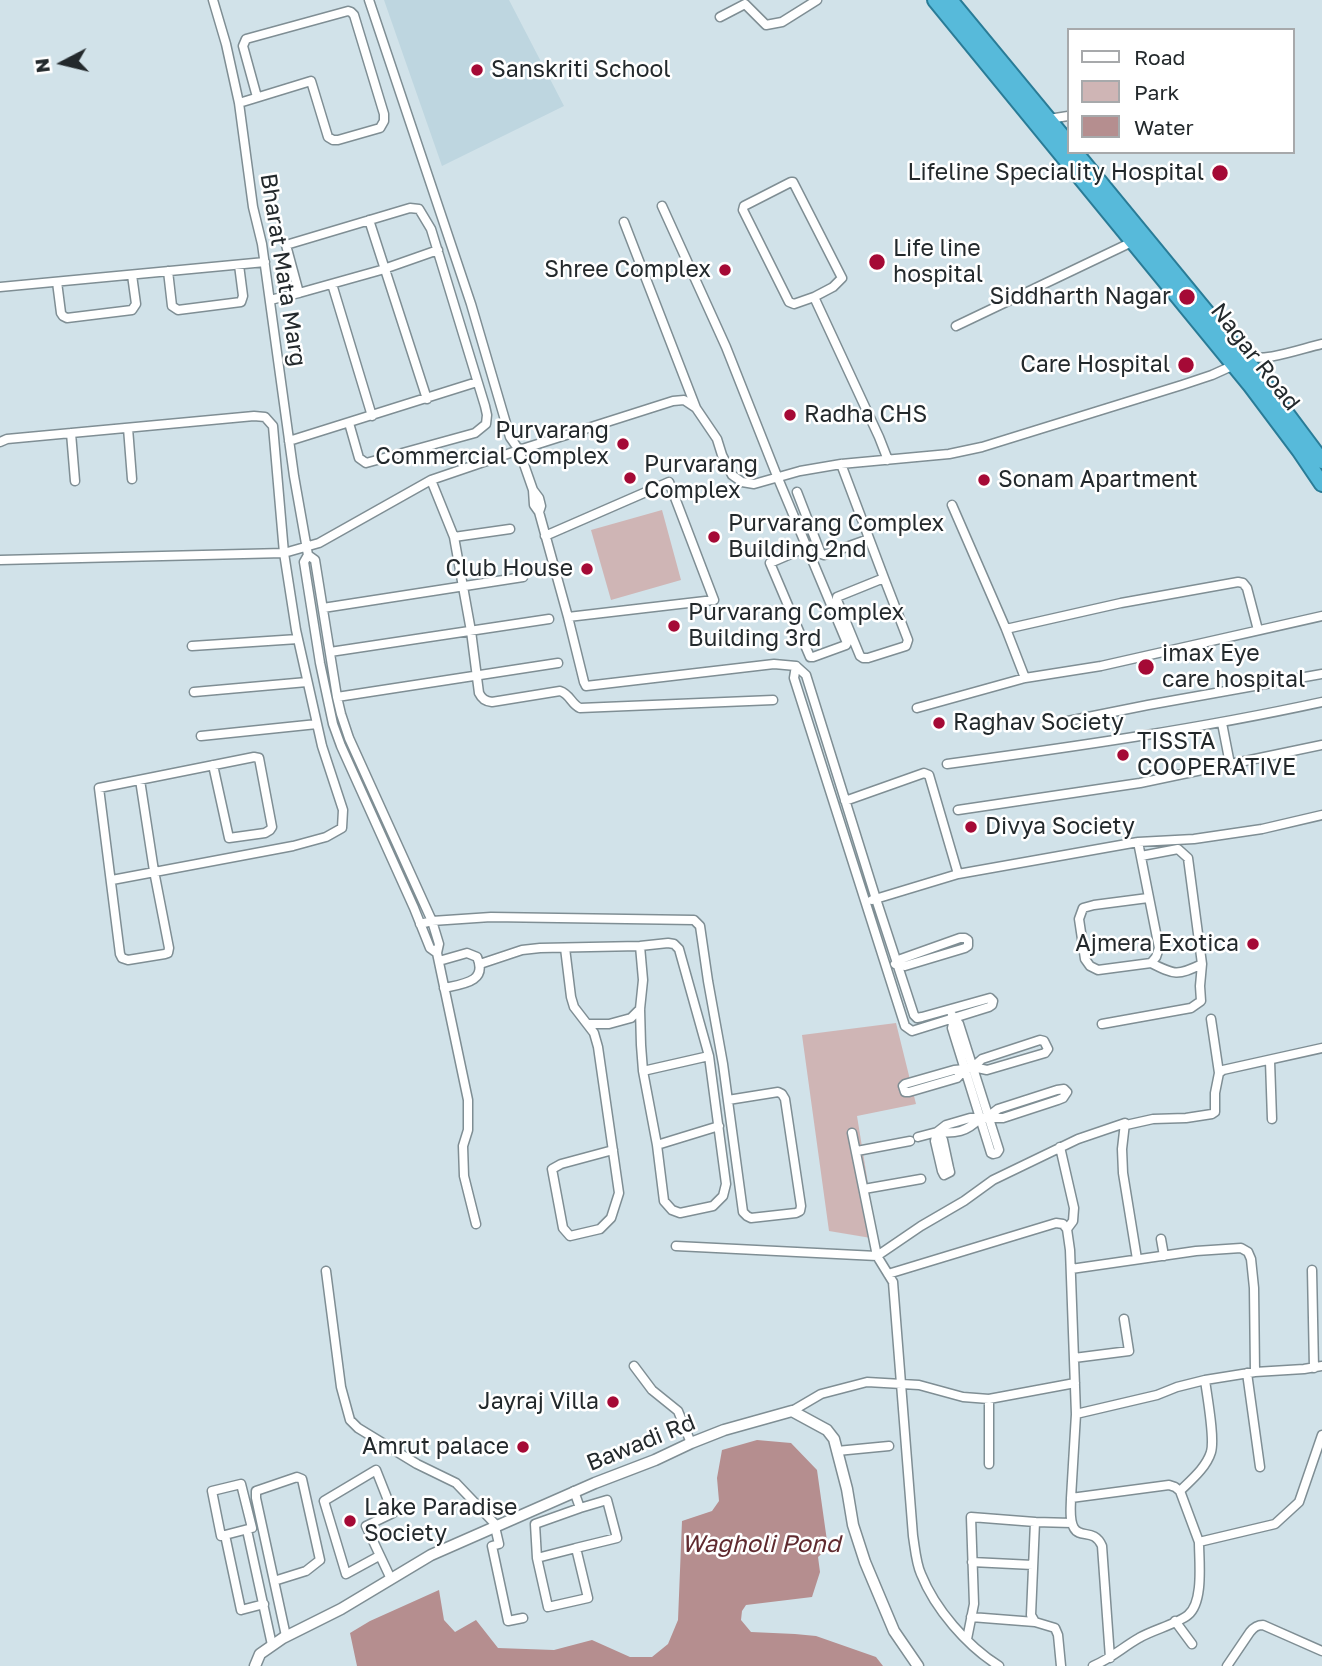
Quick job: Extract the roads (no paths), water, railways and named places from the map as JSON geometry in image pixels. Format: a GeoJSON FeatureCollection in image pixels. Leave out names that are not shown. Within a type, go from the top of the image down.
{"type":"FeatureCollection","features":[{"type":"Feature","properties":{"kind":"highway","name":"Nagar Road"},"geometry":{"type":"LineString","coordinates":[[935,0],[1132,242],[1152,256]]}},
{"type":"Feature","properties":{"kind":"highway"},"geometry":{"type":"LineString","coordinates":[[950,0],[1066,140]]}},
{"type":"Feature","properties":{"kind":"highway","name":"Nagar Road"},"geometry":{"type":"LineString","coordinates":[[1077,154],[1152,256],[1309,442],[1322,461]]}},
{"type":"Feature","properties":{"kind":"highway","name":"Nagar Road"},"geometry":{"type":"LineString","coordinates":[[1236,358],[1322,484]]}},
{"type":"Feature","properties":{"kind":"street","name":"Bharat Mata Marg"},"geometry":{"type":"LineString","coordinates":[[213,0],[239,103],[307,552]]}},
{"type":"Feature","properties":{"kind":"street"},"geometry":{"type":"LineString","coordinates":[[369,0],[471,304],[510,437],[519,450],[533,490],[534,505],[539,512],[586,686],[774,664],[796,666],[806,674],[915,1017],[909,1030]]}},
{"type":"Feature","properties":{"kind":"street"},"geometry":{"type":"LineString","coordinates":[[720,17],[745,5],[766,24],[782,22],[817,0]]}},
{"type":"Feature","properties":{"kind":"street"},"geometry":{"type":"LineString","coordinates":[[239,103],[311,81],[328,137],[333,141],[380,128],[384,121],[354,15],[348,11],[246,39],[243,46],[257,97]]}},
{"type":"Feature","properties":{"kind":"street"},"geometry":{"type":"LineString","coordinates":[[1049,119],[1066,116]]}},
{"type":"Feature","properties":{"kind":"street"},"geometry":{"type":"LineString","coordinates":[[791,181],[842,278],[814,297],[789,302],[743,210],[744,206],[791,181]]}},
{"type":"Feature","properties":{"kind":"street"},"geometry":{"type":"LineString","coordinates":[[662,206],[726,347],[847,643],[813,657],[810,657],[770,563],[807,547]]}},
{"type":"Feature","properties":{"kind":"street"},"geometry":{"type":"LineString","coordinates":[[299,293],[286,245],[410,208],[419,209],[431,229],[487,415],[486,424],[475,433],[366,463],[359,458],[349,423]]}},
{"type":"Feature","properties":{"kind":"street"},"geometry":{"type":"LineString","coordinates":[[369,220],[427,399]]}},
{"type":"Feature","properties":{"kind":"street"},"geometry":{"type":"LineString","coordinates":[[624,222],[696,408],[717,439],[732,475],[742,482],[754,484],[777,476],[841,464],[948,454],[982,447],[1212,375],[1236,358],[1258,358],[1322,344]]}},
{"type":"Feature","properties":{"kind":"street"},"geometry":{"type":"LineString","coordinates":[[956,326],[1132,242]]}},
{"type":"Feature","properties":{"kind":"street"},"geometry":{"type":"LineString","coordinates":[[270,300],[332,284],[438,250]]}},
{"type":"Feature","properties":{"kind":"street"},"geometry":{"type":"LineString","coordinates":[[0,287],[265,262]]}},
{"type":"Feature","properties":{"kind":"street"},"geometry":{"type":"LineString","coordinates":[[168,271],[172,306],[178,310],[241,302],[243,296],[239,265]]}},
{"type":"Feature","properties":{"kind":"street"},"geometry":{"type":"LineString","coordinates":[[57,282],[61,313],[67,318],[132,310],[136,304],[132,275]]}},
{"type":"Feature","properties":{"kind":"street"},"geometry":{"type":"LineString","coordinates":[[332,284],[372,416]]}},
{"type":"Feature","properties":{"kind":"street"},"geometry":{"type":"LineString","coordinates":[[814,297],[888,460]]}},
{"type":"Feature","properties":{"kind":"street"},"geometry":{"type":"LineString","coordinates":[[289,440],[477,382]]}},
{"type":"Feature","properties":{"kind":"street"},"geometry":{"type":"LineString","coordinates":[[0,560],[307,552],[431,480],[673,401],[684,400],[696,408]]}},
{"type":"Feature","properties":{"kind":"street"},"geometry":{"type":"LineString","coordinates":[[0,442],[6,439],[254,416],[265,417],[273,426],[284,553],[298,639],[322,746],[344,810],[342,828],[326,837],[293,846],[112,880]]}},
{"type":"Feature","properties":{"kind":"street"},"geometry":{"type":"LineString","coordinates":[[128,428],[132,479]]}},
{"type":"Feature","properties":{"kind":"street"},"geometry":{"type":"LineString","coordinates":[[71,433],[75,481]]}},
{"type":"Feature","properties":{"kind":"street"},"geometry":{"type":"LineString","coordinates":[[841,464],[908,640],[906,646],[863,658],[837,597],[884,578]]}},
{"type":"Feature","properties":{"kind":"street"},"geometry":{"type":"LineString","coordinates":[[431,480],[454,537],[481,698],[485,701],[561,691],[566,692],[580,708],[773,700]]}},
{"type":"Feature","properties":{"kind":"street"},"geometry":{"type":"LineString","coordinates":[[545,536],[669,482],[714,600],[568,617]]}},
{"type":"Feature","properties":{"kind":"street"},"geometry":{"type":"LineString","coordinates":[[797,492],[821,554],[869,539]]}},
{"type":"Feature","properties":{"kind":"street"},"geometry":{"type":"LineString","coordinates":[[952,505],[1025,678]]}},
{"type":"Feature","properties":{"kind":"street"},"geometry":{"type":"LineString","coordinates":[[454,537],[510,529]]}},
{"type":"Feature","properties":{"kind":"street"},"geometry":{"type":"LineString","coordinates":[[307,552],[315,560],[337,697],[349,738],[432,921],[439,944],[438,957],[468,1100],[468,1129],[463,1146],[464,1176],[476,1223]]}},
{"type":"Feature","properties":{"kind":"street"},"geometry":{"type":"LineString","coordinates":[[307,552],[304,562],[333,724],[349,768],[430,948],[438,957]]}},
{"type":"Feature","properties":{"kind":"street"},"geometry":{"type":"LineString","coordinates":[[323,608],[523,577]]}},
{"type":"Feature","properties":{"kind":"street"},"geometry":{"type":"LineString","coordinates":[[1006,629],[1121,603],[1238,582],[1247,588],[1258,630]]}},
{"type":"Feature","properties":{"kind":"street"},"geometry":{"type":"LineString","coordinates":[[917,708],[1025,678],[1101,666],[1322,616]]}},
{"type":"Feature","properties":{"kind":"street"},"geometry":{"type":"LineString","coordinates":[[330,652],[549,619]]}},
{"type":"Feature","properties":{"kind":"street"},"geometry":{"type":"LineString","coordinates":[[192,646],[298,639]]}},
{"type":"Feature","properties":{"kind":"street"},"geometry":{"type":"LineString","coordinates":[[337,697],[558,663]]}},
{"type":"Feature","properties":{"kind":"street"},"geometry":{"type":"LineString","coordinates":[[796,666],[794,678],[905,1026],[912,1031],[989,1007],[993,1002],[990,998],[915,1017]]}},
{"type":"Feature","properties":{"kind":"street"},"geometry":{"type":"LineString","coordinates":[[1063,722],[1322,674]]}},
{"type":"Feature","properties":{"kind":"street"},"geometry":{"type":"LineString","coordinates":[[194,692],[307,682]]}},
{"type":"Feature","properties":{"kind":"street"},"geometry":{"type":"LineString","coordinates":[[804,705],[815,702]]}},
{"type":"Feature","properties":{"kind":"street"},"geometry":{"type":"LineString","coordinates":[[947,764],[1222,723],[1322,702]]}},
{"type":"Feature","properties":{"kind":"street"},"geometry":{"type":"LineString","coordinates":[[1222,723],[1230,764]]}},
{"type":"Feature","properties":{"kind":"street"},"geometry":{"type":"LineString","coordinates":[[201,736],[317,724]]}},
{"type":"Feature","properties":{"kind":"street"},"geometry":{"type":"LineString","coordinates":[[957,810],[1140,783],[1322,744]]}},
{"type":"Feature","properties":{"kind":"street"},"geometry":{"type":"LineString","coordinates":[[140,780],[169,948],[165,954],[128,960],[122,958],[121,954],[99,788],[140,780],[214,765],[254,757],[259,758],[272,827],[270,831],[229,838],[214,765]]}},
{"type":"Feature","properties":{"kind":"street"},"geometry":{"type":"LineString","coordinates":[[832,795],[844,797],[923,774],[929,775],[958,874]]}},
{"type":"Feature","properties":{"kind":"street"},"geometry":{"type":"LineString","coordinates":[[866,902],[958,874],[1138,842],[1194,839],[1262,829],[1322,815]]}},
{"type":"Feature","properties":{"kind":"street"},"geometry":{"type":"LineString","coordinates":[[238,837],[241,855]]}},
{"type":"Feature","properties":{"kind":"street"},"geometry":{"type":"LineString","coordinates":[[1138,842],[1159,948],[1151,963]]}},
{"type":"Feature","properties":{"kind":"street"},"geometry":{"type":"LineString","coordinates":[[1102,1024],[1191,1008],[1201,1001],[1202,964],[1188,858],[1178,849],[1141,856]]}},
{"type":"Feature","properties":{"kind":"street"},"geometry":{"type":"LineString","coordinates":[[1149,898],[1083,908],[1079,919],[1085,959],[1090,966],[1098,970],[1151,963],[1171,973],[1188,971],[1202,964]]}},
{"type":"Feature","properties":{"kind":"street"},"geometry":{"type":"LineString","coordinates":[[420,924],[491,917],[694,920],[700,926],[743,1212],[751,1218],[800,1211],[785,1099],[782,1094],[778,1092],[728,1100]]}},
{"type":"Feature","properties":{"kind":"street"},"geometry":{"type":"LineString","coordinates":[[886,967],[897,964],[905,966],[965,948],[968,946],[968,940],[960,938],[901,959],[897,964]]}},
{"type":"Feature","properties":{"kind":"street"},"geometry":{"type":"LineString","coordinates":[[480,964],[522,950],[540,948],[668,943],[680,949],[709,1056],[719,1126],[726,1184],[723,1196],[713,1206],[680,1213],[672,1210],[664,1201],[643,1071],[640,1009],[643,980],[640,946]]}},
{"type":"Feature","properties":{"kind":"street"},"geometry":{"type":"LineString","coordinates":[[565,948],[574,1007],[594,1033],[598,1047],[613,1150],[619,1194],[611,1218],[600,1230],[570,1236],[563,1228],[552,1169],[613,1150]]}},
{"type":"Feature","properties":{"kind":"street"},"geometry":{"type":"LineString","coordinates":[[438,957],[467,953],[477,957],[480,964],[481,970],[473,980],[444,988]]}},
{"type":"Feature","properties":{"kind":"street"},"geometry":{"type":"LineString","coordinates":[[588,1024],[609,1024],[631,1018],[640,1009]]}},
{"type":"Feature","properties":{"kind":"street"},"geometry":{"type":"LineString","coordinates":[[950,1010],[959,1024],[969,1068],[985,1117]]}},
{"type":"Feature","properties":{"kind":"street"},"geometry":{"type":"LineString","coordinates":[[676,1246],[877,1256],[993,1180],[1078,1139],[1125,1123],[1213,1114],[1219,1073],[1211,1019]]}},
{"type":"Feature","properties":{"kind":"street"},"geometry":{"type":"LineString","coordinates":[[969,1068],[957,1078],[909,1092],[903,1089],[905,1084],[954,1070],[969,1068],[987,1070],[1045,1053],[1048,1049],[1044,1041],[1040,1040],[982,1059],[969,1068]]}},
{"type":"Feature","properties":{"kind":"street"},"geometry":{"type":"LineString","coordinates":[[1219,1073],[1322,1048]]}},
{"type":"Feature","properties":{"kind":"street"},"geometry":{"type":"LineString","coordinates":[[643,1071],[709,1056]]}},
{"type":"Feature","properties":{"kind":"street"},"geometry":{"type":"LineString","coordinates":[[1270,1061],[1272,1119]]}},
{"type":"Feature","properties":{"kind":"street"},"geometry":{"type":"LineString","coordinates":[[857,1151],[937,1132],[950,1134],[972,1127],[985,1117],[998,1109],[1057,1090],[1064,1089],[1067,1092],[1063,1098],[1003,1118],[985,1117]]}},
{"type":"Feature","properties":{"kind":"street"},"geometry":{"type":"LineString","coordinates":[[1125,1125],[1123,1173],[1137,1259]]}},
{"type":"Feature","properties":{"kind":"street"},"geometry":{"type":"LineString","coordinates":[[657,1145],[719,1126]]}},
{"type":"Feature","properties":{"kind":"street"},"geometry":{"type":"LineString","coordinates":[[852,1133],[877,1256],[893,1282],[913,1536],[920,1573],[939,1608],[957,1630],[999,1666]]}},
{"type":"Feature","properties":{"kind":"street"},"geometry":{"type":"LineString","coordinates":[[1060,1147],[1075,1215],[1067,1228]]}},
{"type":"Feature","properties":{"kind":"street"},"geometry":{"type":"LineString","coordinates":[[864,1189],[921,1180]]}},
{"type":"Feature","properties":{"kind":"street"},"geometry":{"type":"LineString","coordinates":[[888,1274],[1056,1223],[1067,1228],[1076,1414],[1072,1523],[1074,1529],[1080,1533],[1098,1538],[1102,1546],[1110,1658]]}},
{"type":"Feature","properties":{"kind":"street"},"geometry":{"type":"LineString","coordinates":[[1161,1239],[1164,1256]]}},
{"type":"Feature","properties":{"kind":"street"},"geometry":{"type":"LineString","coordinates":[[1070,1269],[1196,1251],[1241,1248],[1248,1252],[1254,1288],[1251,1372],[1260,1467]]}},
{"type":"Feature","properties":{"kind":"street"},"geometry":{"type":"LineString","coordinates":[[1076,1414],[1157,1395],[1205,1380],[1251,1372],[1318,1367],[1312,1270]]}},
{"type":"Feature","properties":{"kind":"street"},"geometry":{"type":"LineString","coordinates":[[326,1271],[341,1387],[350,1420],[358,1429],[456,1483],[496,1526],[499,1544],[492,1546],[508,1621],[523,1618]]}},
{"type":"Feature","properties":{"kind":"street"},"geometry":{"type":"LineString","coordinates":[[1074,1358],[1129,1351],[1124,1319]]}},
{"type":"Feature","properties":{"kind":"street"},"geometry":{"type":"LineString","coordinates":[[634,1366],[652,1390],[678,1411],[691,1443]]}},
{"type":"Feature","properties":{"kind":"street"},"geometry":{"type":"LineString","coordinates":[[1180,1491],[1204,1465],[1211,1453],[1205,1380]]}},
{"type":"Feature","properties":{"kind":"street"},"geometry":{"type":"LineString","coordinates":[[918,1666],[894,1631],[866,1562],[853,1525],[834,1440],[827,1430],[792,1411],[810,1399],[830,1391],[867,1382],[919,1385],[963,1397],[989,1399],[1075,1383]]}},
{"type":"Feature","properties":{"kind":"street"},"geometry":{"type":"LineString","coordinates":[[989,1399],[989,1464]]}},
{"type":"Feature","properties":{"kind":"street","name":"Bawadi Rd"},"geometry":{"type":"LineString","coordinates":[[255,1666],[260,1654],[286,1636],[341,1609],[431,1555],[574,1491],[691,1443],[724,1430],[792,1411]]}},
{"type":"Feature","properties":{"kind":"street"},"geometry":{"type":"LineString","coordinates":[[1199,1542],[1275,1524],[1299,1502],[1322,1435]]}},
{"type":"Feature","properties":{"kind":"street"},"geometry":{"type":"LineString","coordinates":[[837,1451],[889,1446]]}},
{"type":"Feature","properties":{"kind":"street"},"geometry":{"type":"LineString","coordinates":[[379,1556],[346,1574],[324,1501],[376,1471],[393,1513],[366,1527],[391,1579]]}},
{"type":"Feature","properties":{"kind":"street"},"geometry":{"type":"LineString","coordinates":[[274,1581],[306,1571],[320,1560],[302,1479],[297,1477],[256,1491],[256,1498],[274,1581],[286,1636]]}},
{"type":"Feature","properties":{"kind":"street"},"geometry":{"type":"LineString","coordinates":[[242,1484],[252,1528],[225,1535],[221,1536],[212,1491],[242,1484]]}},
{"type":"Feature","properties":{"kind":"street"},"geometry":{"type":"LineString","coordinates":[[1071,1498],[1169,1485],[1175,1487],[1180,1491],[1199,1542],[1199,1596],[1189,1615],[1140,1637],[1110,1658],[1093,1666]]}},
{"type":"Feature","properties":{"kind":"street"},"geometry":{"type":"LineString","coordinates":[[574,1491],[580,1508]]}},
{"type":"Feature","properties":{"kind":"street"},"geometry":{"type":"LineString","coordinates":[[537,1558],[576,1548],[617,1538],[607,1500],[535,1524],[537,1558],[548,1607],[588,1598],[576,1548]]}},
{"type":"Feature","properties":{"kind":"street"},"geometry":{"type":"LineString","coordinates":[[967,1639],[974,1604],[971,1517],[1072,1523]]}},
{"type":"Feature","properties":{"kind":"street"},"geometry":{"type":"LineString","coordinates":[[1035,1522],[1031,1615],[1035,1622]]}},
{"type":"Feature","properties":{"kind":"street"},"geometry":{"type":"LineString","coordinates":[[247,1530],[272,1645]]}},
{"type":"Feature","properties":{"kind":"street"},"geometry":{"type":"LineString","coordinates":[[225,1535],[241,1610],[264,1604]]}},
{"type":"Feature","properties":{"kind":"street"},"geometry":{"type":"LineString","coordinates":[[972,1562],[1033,1564]]}},
{"type":"Feature","properties":{"kind":"street"},"geometry":{"type":"LineString","coordinates":[[971,1616],[1035,1622],[1055,1628],[1061,1666]]}},
{"type":"Feature","properties":{"kind":"street"},"geometry":{"type":"LineString","coordinates":[[1175,1621],[1192,1644]]}},
{"type":"Feature","properties":{"kind":"street"},"geometry":{"type":"LineString","coordinates":[[1227,1666],[1250,1632],[1259,1625],[1322,1651]]}},
{"type":"Feature","properties":{"kind":"water","name":"Wagholi Pond"},"geometry":{"type":"Polygon","coordinates":[[[757,1440],[791,1443],[817,1470],[828,1548],[818,1557],[820,1572],[812,1597],[746,1605],[741,1620],[751,1632],[816,1636],[876,1657],[883,1666],[357,1666],[350,1633],[370,1621],[439,1590],[444,1620],[455,1632],[476,1620],[498,1648],[554,1650],[592,1640],[630,1657],[652,1657],[668,1644],[678,1620],[682,1521],[712,1511],[719,1501],[717,1478],[722,1450],[757,1440]]]}},
{"type":"Feature","properties":{"kind":"place","name":"Sanskriti School"},"geometry":{"type":"Point","coordinates":[477,70]}},
{"type":"Feature","properties":{"kind":"place","name":"Lifeline Speciality Hospital"},"geometry":{"type":"Point","coordinates":[1220,173]}},
{"type":"Feature","properties":{"kind":"place","name":"Life line hospital"},"geometry":{"type":"Point","coordinates":[877,262]}},
{"type":"Feature","properties":{"kind":"place","name":"Shree Complex"},"geometry":{"type":"Point","coordinates":[725,270]}},
{"type":"Feature","properties":{"kind":"place","name":"Siddharth Nagar"},"geometry":{"type":"Point","coordinates":[1187,297]}},
{"type":"Feature","properties":{"kind":"place","name":"Care Hospital"},"geometry":{"type":"Point","coordinates":[1186,365]}},
{"type":"Feature","properties":{"kind":"place","name":"Radha CHS"},"geometry":{"type":"Point","coordinates":[790,415]}},
{"type":"Feature","properties":{"kind":"place","name":"Purvarang Commercial Complex"},"geometry":{"type":"Point","coordinates":[623,444]}},
{"type":"Feature","properties":{"kind":"place","name":"Purvarang Complex"},"geometry":{"type":"Point","coordinates":[630,478]}},
{"type":"Feature","properties":{"kind":"place","name":"Sonam Apartment"},"geometry":{"type":"Point","coordinates":[984,480]}},
{"type":"Feature","properties":{"kind":"place","name":"Purvarang Complex Building 2nd"},"geometry":{"type":"Point","coordinates":[714,537]}},
{"type":"Feature","properties":{"kind":"place","name":"Club House"},"geometry":{"type":"Point","coordinates":[587,569]}},
{"type":"Feature","properties":{"kind":"place","name":"Purvarang Complex Building 3rd"},"geometry":{"type":"Point","coordinates":[674,626]}},
{"type":"Feature","properties":{"kind":"place","name":"imax Eye care hospital"},"geometry":{"type":"Point","coordinates":[1146,667]}},
{"type":"Feature","properties":{"kind":"place","name":"Raghav Society"},"geometry":{"type":"Point","coordinates":[939,723]}},
{"type":"Feature","properties":{"kind":"place","name":"TISSTA COOPERATIVE"},"geometry":{"type":"Point","coordinates":[1123,755]}},
{"type":"Feature","properties":{"kind":"place","name":"Divya Society"},"geometry":{"type":"Point","coordinates":[971,827]}},
{"type":"Feature","properties":{"kind":"place","name":"Ajmera Exotica"},"geometry":{"type":"Point","coordinates":[1253,944]}},
{"type":"Feature","properties":{"kind":"place","name":"Jayraj Villa"},"geometry":{"type":"Point","coordinates":[613,1402]}},
{"type":"Feature","properties":{"kind":"place","name":"Amrut palace"},"geometry":{"type":"Point","coordinates":[523,1447]}},
{"type":"Feature","properties":{"kind":"place","name":"Lake Paradise Society"},"geometry":{"type":"Point","coordinates":[350,1521]}}]}
